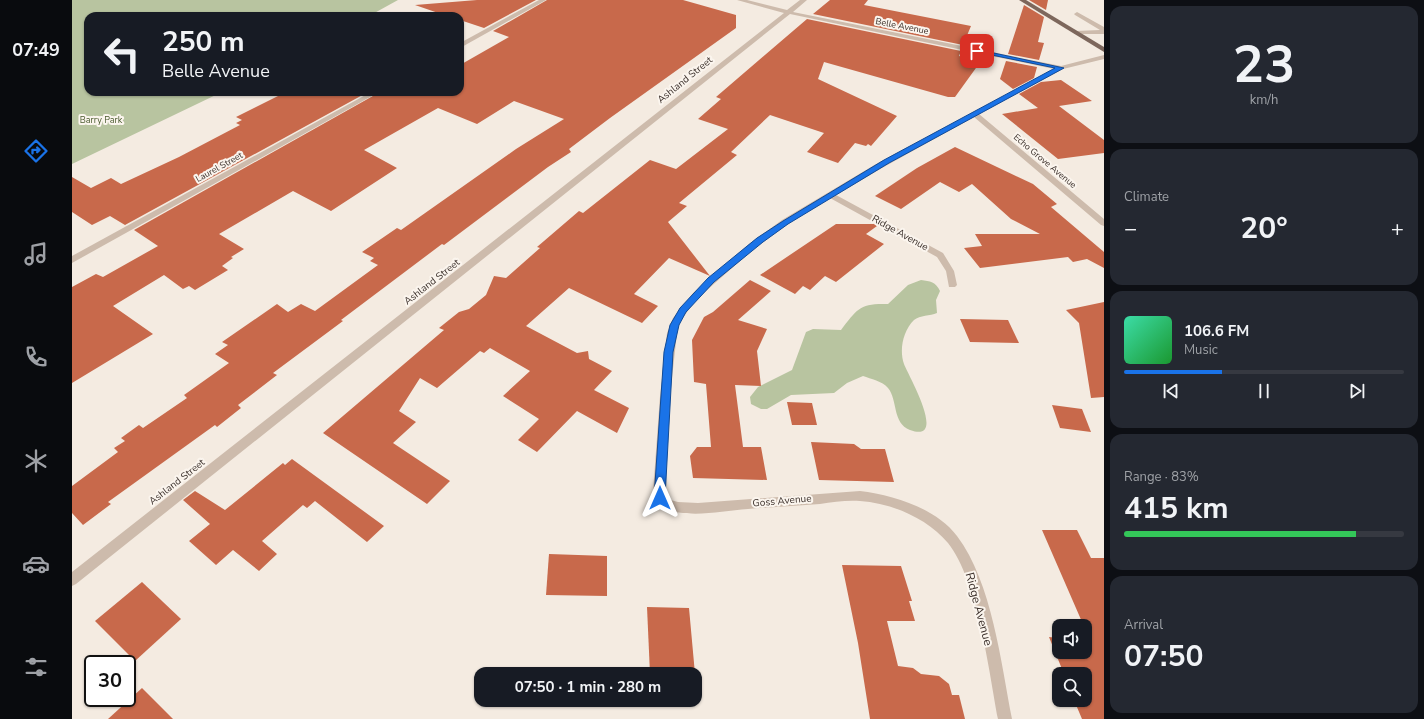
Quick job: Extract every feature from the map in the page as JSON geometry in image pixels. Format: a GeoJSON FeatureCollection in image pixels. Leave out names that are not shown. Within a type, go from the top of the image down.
{"type":"FeatureCollection","features":[{"type":"Feature","properties":{"kind":"main road"},"geometry":{"type":"LineString","coordinates":[[1022,0],[1104,50]]}},
{"type":"Feature","properties":{"kind":"street"},"geometry":{"type":"LineString","coordinates":[[464,44],[543,0]]}},
{"type":"Feature","properties":{"kind":"street","name":"Belle Avenue"},"geometry":{"type":"LineString","coordinates":[[740,0],[788,13],[1061,68]]}},
{"type":"Feature","properties":{"kind":"street","name":"Ashland Street"},"geometry":{"type":"LineString","coordinates":[[72,580],[804,0]]}},
{"type":"Feature","properties":{"kind":"street"},"geometry":{"type":"LineString","coordinates":[[1077,14],[1103,32]]}},
{"type":"Feature","properties":{"kind":"street"},"geometry":{"type":"LineString","coordinates":[[1076,33],[1103,32]]}},
{"type":"Feature","properties":{"kind":"street"},"geometry":{"type":"LineString","coordinates":[[830,195],[886,161],[1061,68],[1104,57]]}},
{"type":"Feature","properties":{"kind":"street","name":"Laurel Street"},"geometry":{"type":"LineString","coordinates":[[72,260],[369,96]]}},
{"type":"Feature","properties":{"kind":"street","name":"Echo Grove Avenue"},"geometry":{"type":"LineString","coordinates":[[974,114],[1104,223]]}},
{"type":"Feature","properties":{"kind":"street","name":"Ridge Avenue"},"geometry":{"type":"LineString","coordinates":[[830,195],[940,255],[950,271],[952,285]]}},
{"type":"Feature","properties":{"kind":"street","name":"Goss Avenue"},"geometry":{"type":"LineString","coordinates":[[830,195],[777,228],[752,246],[704,287],[676,320],[672,330],[669,352],[663,418],[659,492],[660,498],[664,503],[678,508],[727,506],[849,496],[872,498],[900,506]]}},
{"type":"Feature","properties":{"kind":"street","name":"Ridge Avenue"},"geometry":{"type":"LineString","coordinates":[[900,506],[916,513],[944,530],[954,541],[966,563],[982,610],[1005,719]]}},
{"type":"Feature","properties":{"kind":"green space","name":"Barry Park"},"geometry":{"type":"Polygon","coordinates":[[[72,0],[398,0],[376,12],[84,12],[84,96],[214,96],[72,164],[72,0]]]}},
{"type":"Feature","properties":{"kind":"green space"},"geometry":{"type":"Polygon","coordinates":[[[921,280],[932,282],[940,291],[936,300],[937,313],[919,317],[910,324],[903,341],[902,353],[904,364],[918,393],[926,418],[926,427],[921,432],[910,430],[904,427],[900,422],[891,393],[886,386],[876,380],[863,376],[847,383],[834,393],[791,395],[767,409],[761,409],[751,404],[750,397],[758,387],[792,370],[806,332],[813,329],[841,330],[851,317],[860,309],[865,306],[888,304],[908,285],[921,280]]]}},
{"type":"Feature","properties":{"kind":"building"},"geometry":{"type":"Polygon","coordinates":[[[477,0],[536,0],[484,28],[464,21],[464,12],[435,12],[415,5],[477,0]]]}},
{"type":"Feature","properties":{"kind":"building"},"geometry":{"type":"Polygon","coordinates":[[[547,0],[683,0],[736,15],[736,28],[610,118],[569,149],[571,152],[548,167],[444,245],[442,244],[341,320],[343,321],[273,373],[277,375],[238,405],[241,408],[217,427],[215,425],[108,502],[111,504],[83,525],[72,513],[72,486],[118,452],[114,448],[125,441],[121,438],[139,425],[143,428],[187,398],[184,395],[229,363],[215,354],[228,345],[222,342],[277,304],[288,312],[301,304],[315,311],[378,265],[370,261],[374,258],[362,252],[397,228],[401,230],[516,149],[564,119],[514,101],[477,124],[438,108],[364,150],[397,168],[331,211],[293,191],[219,234],[244,249],[231,257],[233,258],[222,266],[228,270],[195,290],[189,286],[183,289],[164,275],[113,306],[153,334],[72,383],[72,287],[96,274],[103,277],[158,246],[134,230],[373,96],[464,96],[464,63],[509,37],[493,31],[547,0]]]}},
{"type":"Feature","properties":{"kind":"building"},"geometry":{"type":"Polygon","coordinates":[[[830,0],[868,0],[864,5],[971,26],[963,45],[813,14],[830,0]]]}},
{"type":"Feature","properties":{"kind":"building"},"geometry":{"type":"Polygon","coordinates":[[[1029,0],[1048,0],[1046,10],[1029,0]]]}},
{"type":"Feature","properties":{"kind":"building"},"geometry":{"type":"Polygon","coordinates":[[[1024,5],[1044,17],[1038,42],[1044,43],[1039,60],[1008,54],[1024,5]]]}},
{"type":"Feature","properties":{"kind":"building"},"geometry":{"type":"Polygon","coordinates":[[[807,19],[961,51],[959,56],[981,61],[955,97],[948,97],[824,62],[818,79],[897,116],[871,146],[868,144],[866,146],[855,143],[838,163],[807,152],[824,133],[770,115],[731,152],[737,155],[679,203],[687,206],[668,222],[710,276],[669,258],[634,294],[658,306],[642,323],[569,288],[526,326],[577,353],[588,351],[589,359],[612,371],[594,390],[629,408],[617,433],[577,411],[537,452],[518,440],[539,419],[503,396],[530,371],[490,348],[484,353],[480,351],[437,388],[420,378],[399,411],[416,422],[393,443],[450,481],[427,504],[323,433],[444,330],[439,328],[459,312],[469,309],[486,295],[494,276],[506,278],[540,248],[537,247],[579,211],[583,213],[650,160],[676,169],[728,129],[698,119],[721,99],[716,97],[807,19]]]}},
{"type":"Feature","properties":{"kind":"building"},"geometry":{"type":"Polygon","coordinates":[[[1006,61],[1037,67],[1034,78],[1013,89],[1000,79],[1006,61]]]}},
{"type":"Feature","properties":{"kind":"building"},"geometry":{"type":"Polygon","coordinates":[[[1061,80],[1092,101],[1059,106],[1104,140],[1104,153],[1058,159],[1002,114],[1038,108],[1019,94],[1041,82],[1061,80]]]}},
{"type":"Feature","properties":{"kind":"building"},"geometry":{"type":"Polygon","coordinates":[[[278,96],[361,96],[125,225],[110,216],[92,225],[72,212],[72,177],[91,188],[111,178],[121,184],[179,157],[240,125],[236,123],[242,120],[236,117],[278,96]]]}},
{"type":"Feature","properties":{"kind":"building"},"geometry":{"type":"Polygon","coordinates":[[[955,147],[1033,184],[1057,204],[1051,207],[1104,252],[1104,268],[1087,259],[1073,262],[1068,257],[980,268],[964,248],[982,246],[975,234],[1040,234],[1011,219],[972,184],[959,192],[940,182],[901,209],[875,196],[917,168],[955,147]]]}},
{"type":"Feature","properties":{"kind":"building"},"geometry":{"type":"Polygon","coordinates":[[[836,224],[875,224],[877,226],[866,234],[884,244],[836,282],[825,276],[810,290],[803,286],[795,294],[760,275],[836,224]]]}},
{"type":"Feature","properties":{"kind":"building"},"geometry":{"type":"Polygon","coordinates":[[[750,280],[771,291],[738,320],[767,329],[757,351],[761,386],[735,385],[743,447],[761,447],[767,480],[693,478],[690,456],[697,447],[711,447],[706,384],[694,382],[692,340],[704,317],[713,312],[750,280]]]}},
{"type":"Feature","properties":{"kind":"building"},"geometry":{"type":"Polygon","coordinates":[[[1104,302],[1104,397],[1091,398],[1079,323],[1066,310],[1104,302]]]}},
{"type":"Feature","properties":{"kind":"building"},"geometry":{"type":"Polygon","coordinates":[[[960,319],[1008,320],[1019,343],[970,342],[960,319]]]}},
{"type":"Feature","properties":{"kind":"building"},"geometry":{"type":"Polygon","coordinates":[[[787,402],[812,403],[817,425],[792,425],[787,402]]]}},
{"type":"Feature","properties":{"kind":"building"},"geometry":{"type":"Polygon","coordinates":[[[1052,405],[1082,409],[1091,432],[1060,428],[1052,405]]]}},
{"type":"Feature","properties":{"kind":"building"},"geometry":{"type":"Polygon","coordinates":[[[811,442],[854,444],[861,449],[885,449],[894,482],[819,480],[811,442]]]}},
{"type":"Feature","properties":{"kind":"building"},"geometry":{"type":"Polygon","coordinates":[[[292,459],[384,526],[367,542],[315,501],[307,508],[303,505],[262,541],[277,554],[259,571],[233,550],[216,565],[189,541],[210,524],[183,500],[195,491],[225,510],[283,463],[285,465],[292,459]]]}},
{"type":"Feature","properties":{"kind":"building"},"geometry":{"type":"Polygon","coordinates":[[[1042,530],[1077,530],[1091,558],[1104,558],[1104,719],[1082,719],[1077,707],[1092,707],[1092,667],[1061,667],[1058,659],[1092,659],[1092,619],[1081,619],[1042,530]]]}},
{"type":"Feature","properties":{"kind":"building"},"geometry":{"type":"Polygon","coordinates":[[[549,554],[607,556],[607,596],[546,595],[549,554]]]}},
{"type":"Feature","properties":{"kind":"building"},"geometry":{"type":"Polygon","coordinates":[[[842,565],[901,566],[912,601],[909,601],[915,621],[887,621],[898,666],[913,668],[921,674],[939,676],[949,684],[952,695],[959,695],[965,719],[870,719],[858,643],[842,565]]]}},
{"type":"Feature","properties":{"kind":"building"},"geometry":{"type":"Polygon","coordinates":[[[142,582],[181,619],[136,660],[136,655],[129,655],[95,621],[142,582]]]}},
{"type":"Feature","properties":{"kind":"building"},"geometry":{"type":"Polygon","coordinates":[[[647,607],[689,608],[694,667],[650,667],[647,607]]]}},
{"type":"Feature","properties":{"kind":"building"},"geometry":{"type":"Polygon","coordinates":[[[1049,637],[1052,637],[1052,644],[1049,637]]]}},
{"type":"Feature","properties":{"kind":"building"},"geometry":{"type":"Polygon","coordinates":[[[142,688],[173,719],[108,719],[121,707],[136,707],[136,693],[142,688]]]}},
{"type":"Feature","properties":{"kind":"route"},"geometry":{"type":"LineString","coordinates":[[660,498],[659,492],[669,352],[674,325],[683,310],[711,280],[760,240],[785,222],[886,161],[1061,68],[977,51]]}}]}
